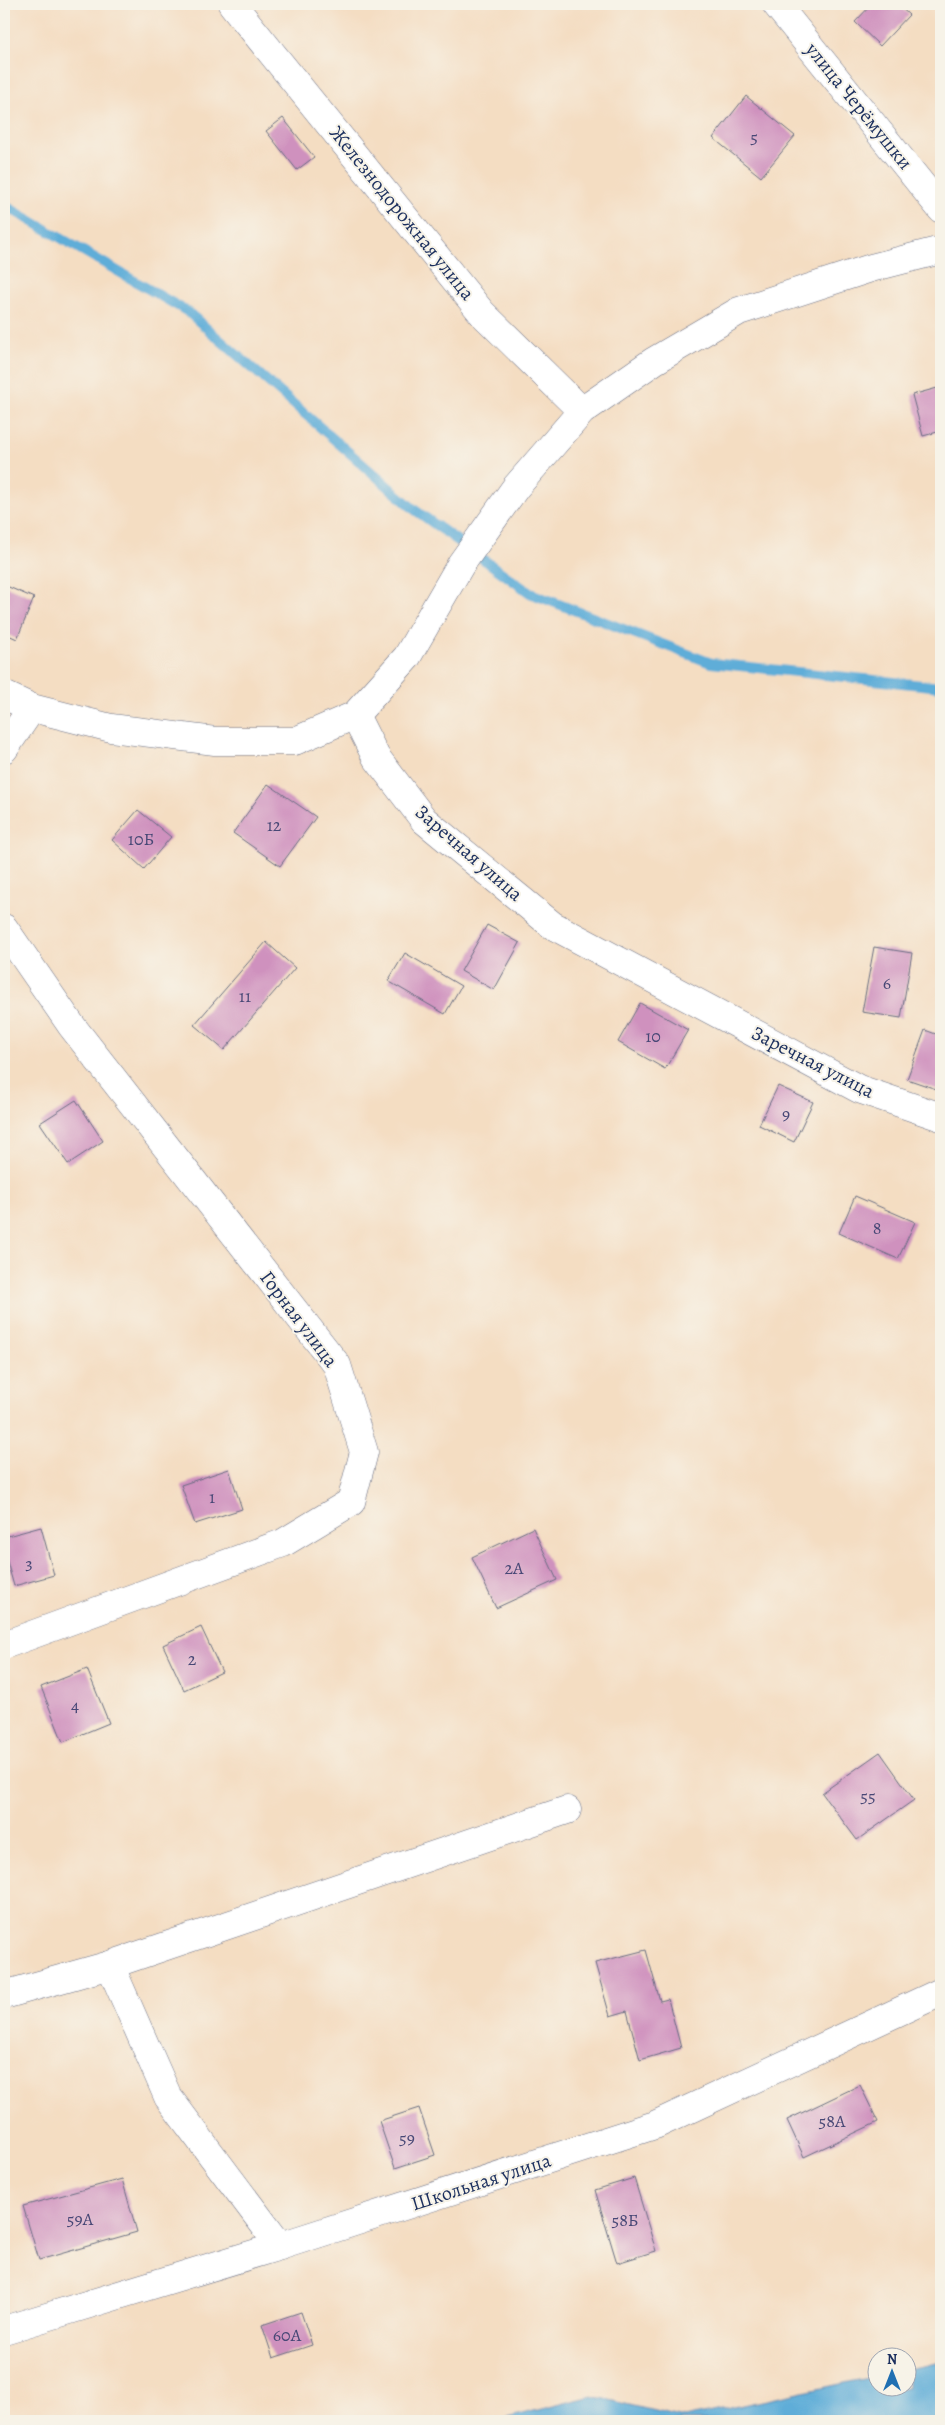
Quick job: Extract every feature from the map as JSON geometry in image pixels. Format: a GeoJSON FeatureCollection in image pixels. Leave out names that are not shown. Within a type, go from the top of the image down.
{"type":"FeatureCollection","features":[{"type":"Feature","properties":{"kind":"street","name":"Железнодорожная улица"},"geometry":{"type":"LineString","coordinates":[[232,4],[482,313],[582,411]]}},
{"type":"Feature","properties":{"kind":"street","name":"улица Черёмушки"},"geometry":{"type":"LineString","coordinates":[[776,4],[941,209]]}},
{"type":"Feature","properties":{"kind":"street"},"geometry":{"type":"LineString","coordinates":[[4,695],[32,708],[111,728],[215,741],[294,741],[355,714],[407,657],[461,564],[484,531],[516,487],[582,411],[654,360],[739,312],[871,268],[941,250]]}},
{"type":"Feature","properties":{"kind":"street"},"geometry":{"type":"LineString","coordinates":[[4,749],[32,708]]}},
{"type":"Feature","properties":{"kind":"street","name":"Заречная улица"},"geometry":{"type":"LineString","coordinates":[[355,714],[376,756],[424,820],[552,925],[860,1089],[941,1117]]}},
{"type":"Feature","properties":{"kind":"street","name":"Горная улица"},"geometry":{"type":"LineString","coordinates":[[4,928],[71,1026],[337,1365],[364,1452],[351,1502],[283,1543],[6,1637]]}},
{"type":"Feature","properties":{"kind":"street"},"geometry":{"type":"LineString","coordinates":[[4,1995],[110,1965],[567,1810]]}},
{"type":"Feature","properties":{"kind":"street"},"geometry":{"type":"LineString","coordinates":[[110,1965],[168,2097],[280,2246]]}},
{"type":"Feature","properties":{"kind":"street","name":"Школьная улица"},"geometry":{"type":"LineString","coordinates":[[4,2330],[280,2246],[655,2125],[941,1992]]}},
{"type":"Feature","properties":{"kind":"water"},"geometry":{"type":"Polygon","coordinates":[[[941,2362],[941,2421],[495,2421],[592,2396],[684,2418],[868,2378],[868,2398],[918,2398],[918,2367],[941,2362]]]}},
{"type":"Feature","properties":{"kind":"building"},"geometry":{"type":"Polygon","coordinates":[[[872,4],[897,4],[909,15],[880,46],[855,22],[872,4]]]}},
{"type":"Feature","properties":{"kind":"building"},"geometry":{"type":"Polygon","coordinates":[[[746,96],[795,136],[761,177],[713,138],[746,96]]]}},
{"type":"Feature","properties":{"kind":"building"},"geometry":{"type":"Polygon","coordinates":[[[283,118],[314,157],[297,170],[266,131],[283,118]]]}},
{"type":"Feature","properties":{"kind":"building"},"geometry":{"type":"Polygon","coordinates":[[[941,387],[941,431],[923,436],[912,395],[941,387]]]}},
{"type":"Feature","properties":{"kind":"building"},"geometry":{"type":"Polygon","coordinates":[[[4,585],[34,598],[17,639],[4,633],[4,585]]]}},
{"type":"Feature","properties":{"kind":"building"},"geometry":{"type":"Polygon","coordinates":[[[268,784],[316,817],[280,866],[233,833],[268,784]]]}},
{"type":"Feature","properties":{"kind":"building"},"geometry":{"type":"Polygon","coordinates":[[[138,810],[171,837],[144,869],[112,840],[138,810]]]}},
{"type":"Feature","properties":{"kind":"building"},"geometry":{"type":"Polygon","coordinates":[[[487,925],[520,943],[494,990],[461,971],[487,925]]]}},
{"type":"Feature","properties":{"kind":"building"},"geometry":{"type":"Polygon","coordinates":[[[266,942],[295,968],[224,1050],[194,1025],[266,942]]]}},
{"type":"Feature","properties":{"kind":"building"},"geometry":{"type":"Polygon","coordinates":[[[874,947],[912,953],[901,1018],[862,1012],[874,947]]]}},
{"type":"Feature","properties":{"kind":"building"},"geometry":{"type":"Polygon","coordinates":[[[405,953],[461,986],[445,1014],[388,981],[405,953]]]}},
{"type":"Feature","properties":{"kind":"building"},"geometry":{"type":"Polygon","coordinates":[[[640,1003],[688,1030],[665,1069],[618,1042],[640,1003]]]}},
{"type":"Feature","properties":{"kind":"building"},"geometry":{"type":"Polygon","coordinates":[[[925,1030],[941,1036],[941,1083],[939,1090],[907,1079],[925,1030]]]}},
{"type":"Feature","properties":{"kind":"building"},"geometry":{"type":"Polygon","coordinates":[[[778,1086],[813,1102],[794,1142],[759,1125],[778,1086]]]}},
{"type":"Feature","properties":{"kind":"building"},"geometry":{"type":"Polygon","coordinates":[[[76,1100],[103,1141],[68,1164],[40,1123],[76,1100]]]}},
{"type":"Feature","properties":{"kind":"building"},"geometry":{"type":"Polygon","coordinates":[[[855,1196],[915,1222],[898,1259],[839,1233],[855,1196]]]}},
{"type":"Feature","properties":{"kind":"building"},"geometry":{"type":"Polygon","coordinates":[[[229,1469],[242,1509],[195,1524],[181,1485],[229,1469]]]}},
{"type":"Feature","properties":{"kind":"building"},"geometry":{"type":"Polygon","coordinates":[[[41,1527],[54,1575],[14,1586],[4,1551],[4,1537],[41,1527]]]}},
{"type":"Feature","properties":{"kind":"building"},"geometry":{"type":"Polygon","coordinates":[[[533,1528],[557,1580],[496,1608],[472,1557],[533,1528]]]}},
{"type":"Feature","properties":{"kind":"building"},"geometry":{"type":"Polygon","coordinates":[[[201,1627],[222,1672],[184,1690],[163,1645],[201,1627]]]}},
{"type":"Feature","properties":{"kind":"building"},"geometry":{"type":"Polygon","coordinates":[[[87,1669],[109,1723],[63,1742],[41,1687],[87,1669]]]}},
{"type":"Feature","properties":{"kind":"building"},"geometry":{"type":"Polygon","coordinates":[[[880,1752],[914,1800],[857,1840],[822,1793],[880,1752]]]}},
{"type":"Feature","properties":{"kind":"building"},"geometry":{"type":"Polygon","coordinates":[[[646,1950],[660,2001],[668,1999],[681,2048],[640,2060],[627,2011],[610,2016],[595,1963],[646,1950]]]}},
{"type":"Feature","properties":{"kind":"building"},"geometry":{"type":"Polygon","coordinates":[[[860,2085],[878,2122],[804,2157],[787,2120],[860,2085]]]}},
{"type":"Feature","properties":{"kind":"building"},"geometry":{"type":"Polygon","coordinates":[[[419,2108],[435,2155],[395,2168],[379,2121],[419,2108]]]}},
{"type":"Feature","properties":{"kind":"building"},"geometry":{"type":"Polygon","coordinates":[[[634,2178],[656,2251],[617,2263],[595,2190],[634,2178]]]}},
{"type":"Feature","properties":{"kind":"building"},"geometry":{"type":"Polygon","coordinates":[[[122,2179],[137,2232],[39,2260],[23,2206],[122,2179]]]}},
{"type":"Feature","properties":{"kind":"building"},"geometry":{"type":"Polygon","coordinates":[[[301,2312],[312,2345],[273,2358],[262,2325],[301,2312]]]}},
{"type":"Feature","properties":{"kind":"waterway"},"geometry":{"type":"LineString","coordinates":[[4,205],[188,312],[415,510],[530,593],[711,663],[941,687]]}}]}
